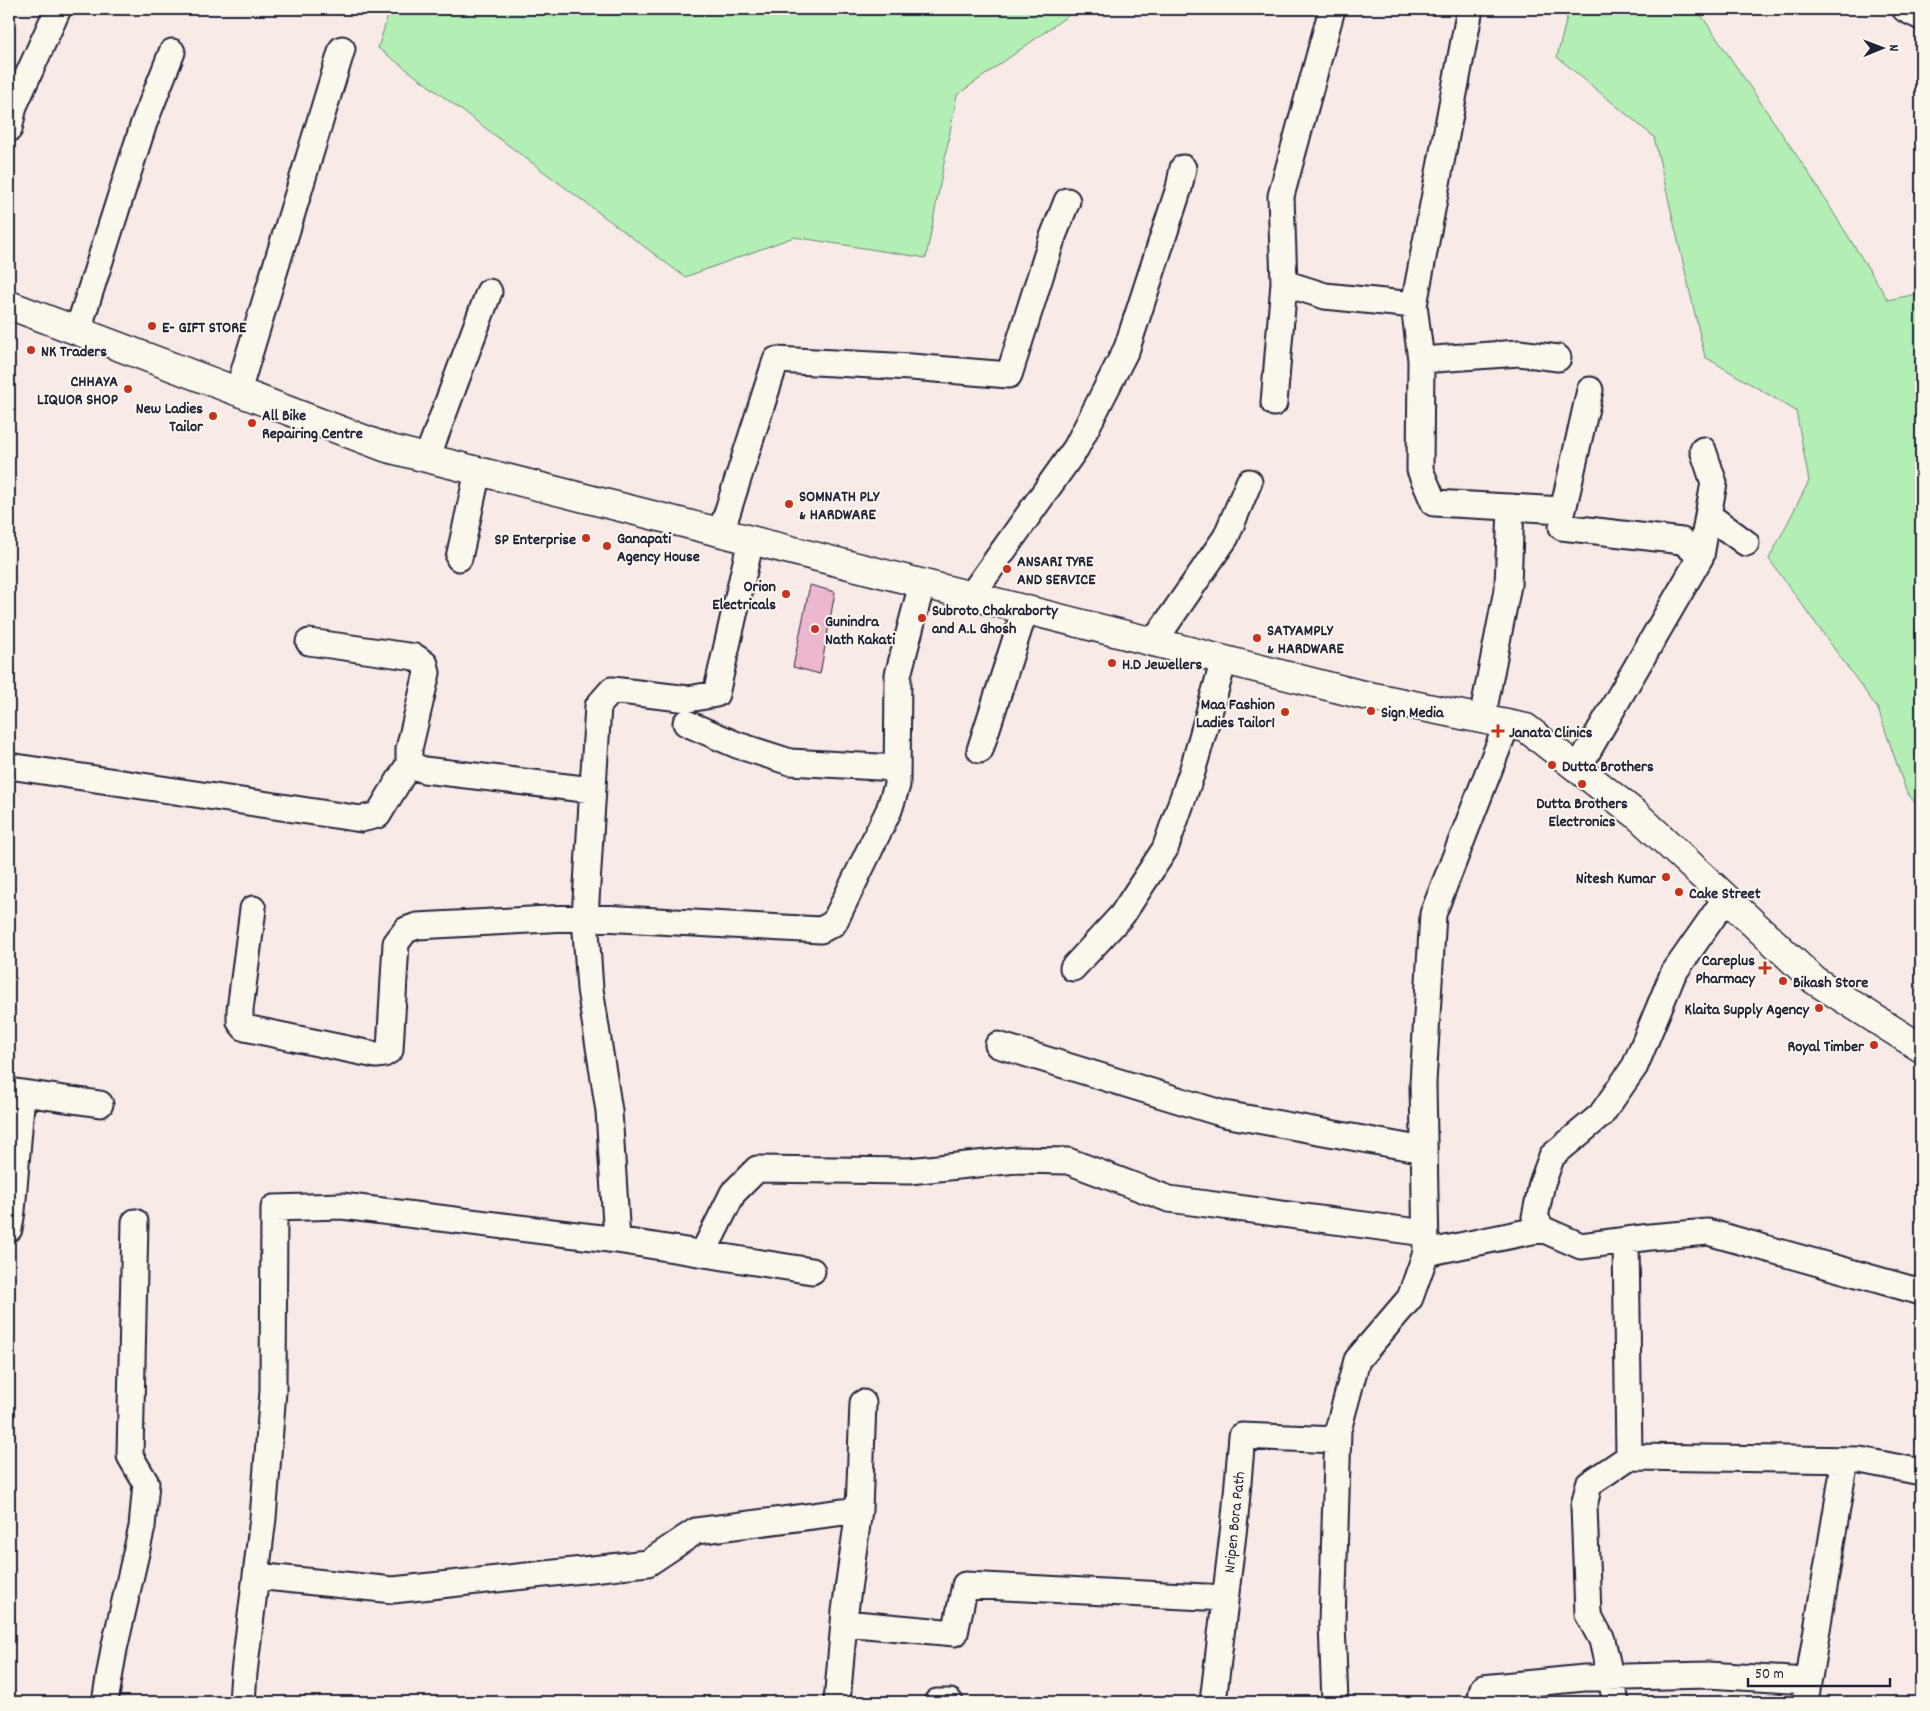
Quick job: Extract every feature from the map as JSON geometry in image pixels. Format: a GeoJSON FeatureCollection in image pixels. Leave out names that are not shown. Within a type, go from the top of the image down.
{"type":"FeatureCollection","features":[{"type":"Feature","properties":{"kind":"main road"},"geometry":{"type":"LineString","coordinates":[[9,305],[387,448],[1359,694],[1526,728],[1637,814],[1814,980],[1921,1048]]}},
{"type":"Feature","properties":{"kind":"street"},"geometry":{"type":"LineString","coordinates":[[9,129],[14,106],[58,9]]}},
{"type":"Feature","properties":{"kind":"street"},"geometry":{"type":"LineString","coordinates":[[1274,403],[1284,283],[1281,196],[1332,9]]}},
{"type":"Feature","properties":{"kind":"street"},"geometry":{"type":"LineString","coordinates":[[1470,9],[1414,305],[1421,360],[1420,470],[1434,503],[1563,510],[1590,390]]}},
{"type":"Feature","properties":{"kind":"street"},"geometry":{"type":"LineString","coordinates":[[1905,9],[1921,17]]}},
{"type":"Feature","properties":{"kind":"street"},"geometry":{"type":"LineString","coordinates":[[238,392],[342,49]]}},
{"type":"Feature","properties":{"kind":"street"},"geometry":{"type":"LineString","coordinates":[[82,332],[82,317],[144,123],[172,52]]}},
{"type":"Feature","properties":{"kind":"street"},"geometry":{"type":"LineString","coordinates":[[971,596],[1076,448],[1127,348],[1179,188],[1183,168]]}},
{"type":"Feature","properties":{"kind":"street"},"geometry":{"type":"LineString","coordinates":[[721,532],[776,360],[911,367],[1009,375],[1052,239],[1067,201]]}},
{"type":"Feature","properties":{"kind":"street"},"geometry":{"type":"LineString","coordinates":[[1284,283],[1325,296],[1414,305]]}},
{"type":"Feature","properties":{"kind":"street"},"geometry":{"type":"LineString","coordinates":[[427,458],[489,292]]}},
{"type":"Feature","properties":{"kind":"street"},"geometry":{"type":"LineString","coordinates":[[1421,360],[1519,353],[1558,358]]}},
{"type":"Feature","properties":{"kind":"street"},"geometry":{"type":"LineString","coordinates":[[1578,768],[1701,556],[1714,483],[1703,450]]}},
{"type":"Feature","properties":{"kind":"street"},"geometry":{"type":"LineString","coordinates":[[459,558],[478,471]]}},
{"type":"Feature","properties":{"kind":"street"},"geometry":{"type":"LineString","coordinates":[[1153,643],[1226,537],[1249,482]]}},
{"type":"Feature","properties":{"kind":"street"},"geometry":{"type":"LineString","coordinates":[[1334,1702],[1332,1623],[1338,1430],[1357,1360],[1410,1298],[1426,1243],[1423,1083],[1434,914],[1495,721],[1508,584],[1511,508]]}},
{"type":"Feature","properties":{"kind":"street"},"geometry":{"type":"LineString","coordinates":[[1708,515],[1746,543]]}},
{"type":"Feature","properties":{"kind":"street"},"geometry":{"type":"LineString","coordinates":[[1562,527],[1682,541],[1701,556]]}},
{"type":"Feature","properties":{"kind":"street"},"geometry":{"type":"LineString","coordinates":[[616,1240],[609,1111],[590,989],[585,917],[598,706],[612,690],[689,699],[716,694],[751,540]]}},
{"type":"Feature","properties":{"kind":"street"},"geometry":{"type":"LineString","coordinates":[[253,909],[240,1010],[240,1022],[245,1028],[376,1055],[384,1054],[390,1050],[396,943],[406,930],[418,926],[585,917],[821,930],[834,923],[889,810],[897,785],[898,675],[922,584]]}},
{"type":"Feature","properties":{"kind":"street"},"geometry":{"type":"LineString","coordinates":[[980,750],[1025,610]]}},
{"type":"Feature","properties":{"kind":"street"},"geometry":{"type":"LineString","coordinates":[[9,766],[361,818],[378,815],[409,764],[409,749],[427,673],[425,664],[415,657],[309,642]]}},
{"type":"Feature","properties":{"kind":"street"},"geometry":{"type":"LineString","coordinates":[[1072,968],[1122,915],[1164,849],[1192,772],[1224,660]]}},
{"type":"Feature","properties":{"kind":"street"},"geometry":{"type":"LineString","coordinates":[[686,723],[737,745],[790,762],[896,768]]}},
{"type":"Feature","properties":{"kind":"street"},"geometry":{"type":"LineString","coordinates":[[409,764],[424,770],[592,790]]}},
{"type":"Feature","properties":{"kind":"street"},"geometry":{"type":"LineString","coordinates":[[1542,1229],[1535,1217],[1542,1183],[1552,1156],[1601,1115],[1635,1066],[1673,974],[1726,898]]}},
{"type":"Feature","properties":{"kind":"street"},"geometry":{"type":"LineString","coordinates":[[998,1045],[1224,1114],[1424,1150]]}},
{"type":"Feature","properties":{"kind":"street"},"geometry":{"type":"LineString","coordinates":[[9,1229],[12,1211],[15,1092],[100,1104]]}},
{"type":"Feature","properties":{"kind":"street"},"geometry":{"type":"LineString","coordinates":[[703,1253],[733,1193],[757,1169],[909,1171],[1016,1160],[1068,1161],[1169,1199],[1426,1243],[1542,1229],[1581,1246],[1708,1232],[1921,1292]]}},
{"type":"Feature","properties":{"kind":"street"},"geometry":{"type":"LineString","coordinates":[[242,1702],[263,1518],[273,1391],[274,1208],[342,1206],[575,1234],[812,1271]]}},
{"type":"Feature","properties":{"kind":"street"},"geometry":{"type":"LineString","coordinates":[[105,1702],[114,1648],[142,1528],[146,1483],[130,1456],[135,1222]]}},
{"type":"Feature","properties":{"kind":"street"},"geometry":{"type":"LineString","coordinates":[[1626,1240],[1629,1457]]}},
{"type":"Feature","properties":{"kind":"street"},"geometry":{"type":"LineString","coordinates":[[837,1702],[844,1623],[859,1510],[862,1403]]}},
{"type":"Feature","properties":{"kind":"street","name":"Nripen Bora Path"},"geometry":{"type":"LineString","coordinates":[[1213,1702],[1235,1517],[1242,1436],[1337,1440]]}},
{"type":"Feature","properties":{"kind":"street"},"geometry":{"type":"LineString","coordinates":[[1616,1702],[1602,1640],[1588,1614],[1584,1506],[1589,1484],[1629,1457],[1860,1460],[1921,1472]]}},
{"type":"Feature","properties":{"kind":"street"},"geometry":{"type":"LineString","coordinates":[[1480,1702],[1483,1688],[1584,1678],[1708,1675],[1806,1691],[1845,1460]]}},
{"type":"Feature","properties":{"kind":"street"},"geometry":{"type":"LineString","coordinates":[[256,1576],[393,1590],[648,1563],[696,1532],[859,1510]]}},
{"type":"Feature","properties":{"kind":"street"},"geometry":{"type":"LineString","coordinates":[[844,1623],[955,1633],[965,1585],[1225,1598]]}},
{"type":"Feature","properties":{"kind":"green space"},"geometry":{"type":"Polygon","coordinates":[[[390,9],[1077,9],[957,95],[926,258],[794,237],[685,277],[378,48],[390,9]]]}},
{"type":"Feature","properties":{"kind":"green space"},"geometry":{"type":"Polygon","coordinates":[[[1569,9],[1697,9],[1808,172],[1888,300],[1921,293],[1921,811],[1906,791],[1878,709],[1769,559],[1809,481],[1796,411],[1705,357],[1654,137],[1557,57],[1569,9]]]}},
{"type":"Feature","properties":{"kind":"building","name":"Gunindra Nath Kakati"},"geometry":{"type":"Polygon","coordinates":[[[810,585],[835,592],[820,674],[793,667],[810,585]]]}},
{"type":"Feature","properties":{"kind":"place","name":"E- GIFT STORE"},"geometry":{"type":"Point","coordinates":[152,326]}},
{"type":"Feature","properties":{"kind":"place","name":"NK Traders"},"geometry":{"type":"Point","coordinates":[31,350]}},
{"type":"Feature","properties":{"kind":"place","name":"CHHAYA LIQUOR SHOP"},"geometry":{"type":"Point","coordinates":[128,389]}},
{"type":"Feature","properties":{"kind":"place","name":"New Ladies Tailor"},"geometry":{"type":"Point","coordinates":[213,416]}},
{"type":"Feature","properties":{"kind":"place","name":"All Bike Repairing Centre"},"geometry":{"type":"Point","coordinates":[252,423]}},
{"type":"Feature","properties":{"kind":"place","name":"SOMNATH PLY & HARDWARE"},"geometry":{"type":"Point","coordinates":[789,504]}},
{"type":"Feature","properties":{"kind":"place","name":"SP Enterprise"},"geometry":{"type":"Point","coordinates":[586,538]}},
{"type":"Feature","properties":{"kind":"place","name":"Ganapati Agency House"},"geometry":{"type":"Point","coordinates":[607,546]}},
{"type":"Feature","properties":{"kind":"place","name":"ANSARI TYRE AND SERVICE"},"geometry":{"type":"Point","coordinates":[1007,569]}},
{"type":"Feature","properties":{"kind":"place","name":"Orion Electricals"},"geometry":{"type":"Point","coordinates":[786,594]}},
{"type":"Feature","properties":{"kind":"place","name":"Subroto Chakraborty and A.L Ghosh"},"geometry":{"type":"Point","coordinates":[922,618]}},
{"type":"Feature","properties":{"kind":"place","name":"Gunindra Nath Kakati"},"geometry":{"type":"Point","coordinates":[815,629]}},
{"type":"Feature","properties":{"kind":"place","name":"SATYAMPLY & HARDWARE"},"geometry":{"type":"Point","coordinates":[1257,638]}},
{"type":"Feature","properties":{"kind":"place","name":"H.D Jewellers"},"geometry":{"type":"Point","coordinates":[1112,663]}},
{"type":"Feature","properties":{"kind":"place","name":"Sign Media"},"geometry":{"type":"Point","coordinates":[1371,711]}},
{"type":"Feature","properties":{"kind":"place","name":"Maa Fashion Ladies Tailor1"},"geometry":{"type":"Point","coordinates":[1285,712]}},
{"type":"Feature","properties":{"kind":"place","name":"Janata Clinics"},"geometry":{"type":"Point","coordinates":[1498,731]}},
{"type":"Feature","properties":{"kind":"place","name":"Dutta Brothers"},"geometry":{"type":"Point","coordinates":[1552,765]}},
{"type":"Feature","properties":{"kind":"place","name":"Dutta Brothers Electronics"},"geometry":{"type":"Point","coordinates":[1582,784]}},
{"type":"Feature","properties":{"kind":"place","name":"Nitesh Kumar"},"geometry":{"type":"Point","coordinates":[1666,877]}},
{"type":"Feature","properties":{"kind":"place","name":"Cake Street"},"geometry":{"type":"Point","coordinates":[1679,892]}},
{"type":"Feature","properties":{"kind":"place","name":"Careplus Pharmacy"},"geometry":{"type":"Point","coordinates":[1765,968]}},
{"type":"Feature","properties":{"kind":"place","name":"Bikash Store"},"geometry":{"type":"Point","coordinates":[1783,981]}},
{"type":"Feature","properties":{"kind":"place","name":"Klaita Supply Agency"},"geometry":{"type":"Point","coordinates":[1819,1008]}},
{"type":"Feature","properties":{"kind":"place","name":"Royal Timber"},"geometry":{"type":"Point","coordinates":[1874,1045]}}]}
